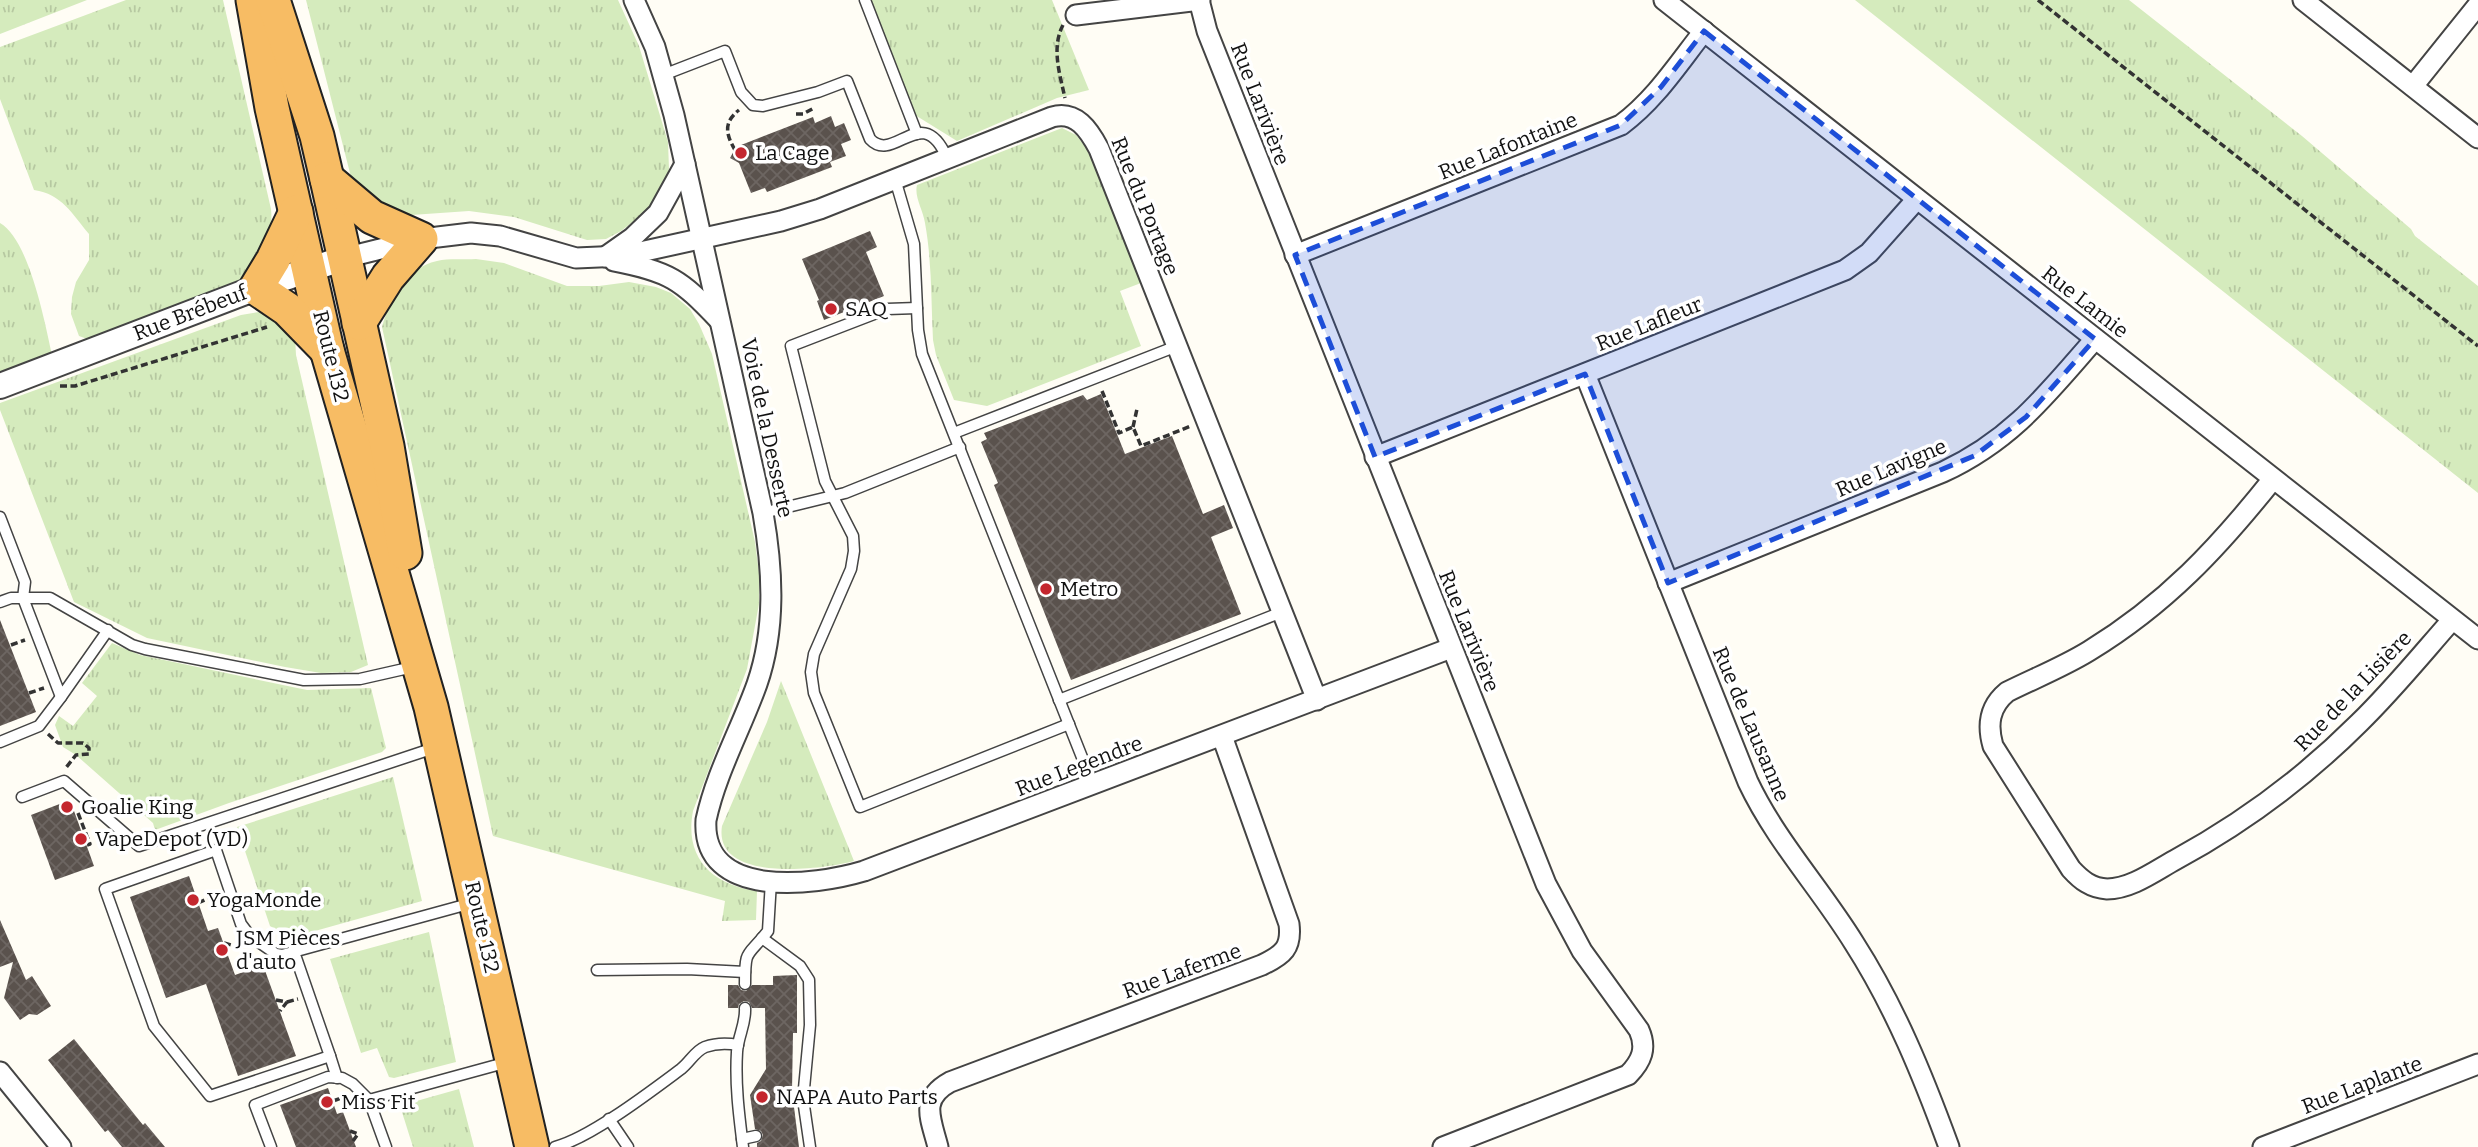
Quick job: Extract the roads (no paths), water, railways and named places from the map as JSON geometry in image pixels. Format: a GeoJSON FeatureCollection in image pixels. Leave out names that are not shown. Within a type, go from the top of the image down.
{"type":"FeatureCollection","features":[{"type":"Feature","properties":{"kind":"highway","name":"Route 132"},"geometry":{"type":"LineString","coordinates":[[253,0],[272,108],[327,350],[421,666],[532,1147]]}},
{"type":"Feature","properties":{"kind":"highway","name":"Route 132"},"geometry":{"type":"LineString","coordinates":[[273,0],[317,136],[387,446],[421,666]]}},
{"type":"Feature","properties":{"kind":"highway"},"geometry":{"type":"LineString","coordinates":[[327,179],[372,217],[421,239],[388,277],[359,323]]}},
{"type":"Feature","properties":{"kind":"highway"},"geometry":{"type":"LineString","coordinates":[[296,212],[256,288],[287,309],[327,350]]}},
{"type":"Feature","properties":{"kind":"street","name":"Voie de la Desserte"},"geometry":{"type":"LineString","coordinates":[[634,0],[649,31],[663,75],[685,164],[764,513],[771,578],[769,622],[757,683],[706,820],[708,847],[719,863]]}},
{"type":"Feature","properties":{"kind":"street"},"geometry":{"type":"LineString","coordinates":[[1076,15],[1199,0]]}},
{"type":"Feature","properties":{"kind":"street","name":"Rue Larivière"},"geometry":{"type":"LineString","coordinates":[[1199,0],[1207,32],[1546,884],[1582,951],[1639,1030],[1643,1045],[1639,1062],[1628,1075],[1443,1147]]}},
{"type":"Feature","properties":{"kind":"street","name":"Rue Lamie"},"geometry":{"type":"LineString","coordinates":[[1664,0],[2478,639]]}},
{"type":"Feature","properties":{"kind":"street"},"geometry":{"type":"LineString","coordinates":[[2303,0],[2478,138]]}},
{"type":"Feature","properties":{"kind":"street"},"geometry":{"type":"LineString","coordinates":[[2413,86],[2478,5]]}},
{"type":"Feature","properties":{"kind":"street","name":"Rue Lafontaine"},"geometry":{"type":"LineString","coordinates":[[1295,255],[1620,125],[1634,115],[1661,87],[1704,31]]}},
{"type":"Feature","properties":{"kind":"street","name":"Rue du Portage"},"geometry":{"type":"LineString","coordinates":[[344,258],[421,239],[460,234],[490,235],[565,257],[622,257],[799,216],[1061,115],[1071,116],[1091,134],[1099,149],[1317,701]]}},
{"type":"Feature","properties":{"kind":"street"},"geometry":{"type":"LineString","coordinates":[[603,258],[632,237],[658,213],[685,164]]}},
{"type":"Feature","properties":{"kind":"street","name":"Rue Lafleur"},"geometry":{"type":"LineString","coordinates":[[1375,457],[1845,270],[1877,245],[1917,199]]}},
{"type":"Feature","properties":{"kind":"street","name":"Rue Brébeuf"},"geometry":{"type":"LineString","coordinates":[[0,386],[256,288],[344,258]]}},
{"type":"Feature","properties":{"kind":"street","name":"Rue du Portage"},"geometry":{"type":"LineString","coordinates":[[603,258],[649,268],[670,276],[685,286],[721,323]]}},
{"type":"Feature","properties":{"kind":"street","name":"Rue Lavigne"},"geometry":{"type":"LineString","coordinates":[[1668,583],[1943,472],[1974,456],[2026,417],[2095,339]]}},
{"type":"Feature","properties":{"kind":"street","name":"Rue de Lausanne"},"geometry":{"type":"LineString","coordinates":[[1585,374],[1753,792],[1780,840],[1844,927],[1875,978],[1912,1051],[1949,1147]]}},
{"type":"Feature","properties":{"kind":"street","name":"Rue de la Lisière"},"geometry":{"type":"LineString","coordinates":[[2273,479],[2224,540],[2195,570],[2149,610],[2087,652],[2007,692],[1998,700],[1992,712],[1990,735],[1993,746],[2071,869],[2083,881],[2106,889],[2131,884],[2198,848],[2256,810],[2312,766],[2360,723],[2452,620]]}},
{"type":"Feature","properties":{"kind":"street","name":"Rue Legendre"},"geometry":{"type":"LineString","coordinates":[[719,863],[738,874],[771,881],[816,882],[864,872],[1451,648]]}},
{"type":"Feature","properties":{"kind":"street","name":"Rue Laferme"},"geometry":{"type":"LineString","coordinates":[[938,1147],[930,1103],[935,1092],[950,1082],[1262,965],[1284,952],[1291,936],[1287,917],[1222,737]]}},
{"type":"Feature","properties":{"kind":"street","name":"Rue Laplante"},"geometry":{"type":"LineString","coordinates":[[2263,1147],[2478,1065]]}},
{"type":"Feature","properties":{"kind":"street"},"geometry":{"type":"LineString","coordinates":[[0,1072],[61,1147]]}},
{"type":"Feature","properties":{"kind":"lane"},"geometry":{"type":"LineString","coordinates":[[865,0],[917,134]]}},
{"type":"Feature","properties":{"kind":"lane"},"geometry":{"type":"LineString","coordinates":[[663,75],[725,51],[741,92],[754,105],[763,106],[847,81],[874,144],[888,145],[925,133],[935,136],[947,158]]}},
{"type":"Feature","properties":{"kind":"lane"},"geometry":{"type":"LineString","coordinates":[[895,179],[914,244],[922,354],[1093,785]]}},
{"type":"Feature","properties":{"kind":"lane"},"geometry":{"type":"LineString","coordinates":[[917,308],[887,309],[791,346],[825,481],[849,526],[854,551],[847,582],[814,654],[811,672],[814,693],[860,807],[1069,724]]}},
{"type":"Feature","properties":{"kind":"lane"},"geometry":{"type":"LineString","coordinates":[[954,433],[1177,346]]}},
{"type":"Feature","properties":{"kind":"lane"},"geometry":{"type":"LineString","coordinates":[[764,513],[833,497],[960,447]]}},
{"type":"Feature","properties":{"kind":"lane"},"geometry":{"type":"LineString","coordinates":[[0,517],[25,582],[23,598],[61,697]]}},
{"type":"Feature","properties":{"kind":"lane"},"geometry":{"type":"LineString","coordinates":[[0,602],[11,598],[50,598],[131,645],[304,680],[359,679],[421,666]]}},
{"type":"Feature","properties":{"kind":"lane"},"geometry":{"type":"LineString","coordinates":[[1059,700],[1282,612]]}},
{"type":"Feature","properties":{"kind":"lane"},"geometry":{"type":"LineString","coordinates":[[0,742],[40,726],[108,630]]}},
{"type":"Feature","properties":{"kind":"lane"},"geometry":{"type":"LineString","coordinates":[[22,796],[64,781],[139,846],[440,746]]}},
{"type":"Feature","properties":{"kind":"lane"},"geometry":{"type":"LineString","coordinates":[[330,1056],[210,1096],[154,1026],[105,889],[216,850],[241,924],[276,954],[294,952],[476,902]]}},
{"type":"Feature","properties":{"kind":"lane"},"geometry":{"type":"LineString","coordinates":[[745,985],[745,960],[749,951],[768,931],[771,881]]}},
{"type":"Feature","properties":{"kind":"lane"},"geometry":{"type":"LineString","coordinates":[[762,938],[800,966],[809,980],[810,1025],[803,1099],[810,1147]]}},
{"type":"Feature","properties":{"kind":"lane"},"geometry":{"type":"LineString","coordinates":[[294,952],[337,1077]]}},
{"type":"Feature","properties":{"kind":"lane"},"geometry":{"type":"LineString","coordinates":[[597,971],[687,969],[745,972]]}},
{"type":"Feature","properties":{"kind":"lane"},"geometry":{"type":"LineString","coordinates":[[745,1008],[746,1019],[738,1045],[736,1083],[742,1143],[755,1136]]}},
{"type":"Feature","properties":{"kind":"lane"},"geometry":{"type":"LineString","coordinates":[[555,1147],[573,1141],[609,1119],[684,1067],[700,1050],[719,1043],[738,1045]]}},
{"type":"Feature","properties":{"kind":"lane"},"geometry":{"type":"LineString","coordinates":[[369,1100],[512,1061]]}},
{"type":"Feature","properties":{"kind":"lane"},"geometry":{"type":"LineString","coordinates":[[271,1147],[255,1105],[328,1077],[337,1077],[353,1084],[369,1100],[386,1147]]}},
{"type":"Feature","properties":{"kind":"lane"},"geometry":{"type":"LineString","coordinates":[[609,1119],[628,1147]]}},
{"type":"Feature","properties":{"kind":"place","name":"La Cage"},"geometry":{"type":"Point","coordinates":[741,153]}},
{"type":"Feature","properties":{"kind":"place","name":"SAQ"},"geometry":{"type":"Point","coordinates":[831,309]}},
{"type":"Feature","properties":{"kind":"place","name":"Metro"},"geometry":{"type":"Point","coordinates":[1046,589]}},
{"type":"Feature","properties":{"kind":"place","name":"Goalie King"},"geometry":{"type":"Point","coordinates":[67,807]}},
{"type":"Feature","properties":{"kind":"place","name":"VapeDepot (VD)"},"geometry":{"type":"Point","coordinates":[81,839]}},
{"type":"Feature","properties":{"kind":"place","name":"YogaMonde"},"geometry":{"type":"Point","coordinates":[193,900]}},
{"type":"Feature","properties":{"kind":"place","name":"JSM Pièces d'auto"},"geometry":{"type":"Point","coordinates":[222,950]}},
{"type":"Feature","properties":{"kind":"place","name":"NAPA Auto Parts"},"geometry":{"type":"Point","coordinates":[762,1097]}},
{"type":"Feature","properties":{"kind":"place","name":"Miss Fit"},"geometry":{"type":"Point","coordinates":[327,1102]}}]}
